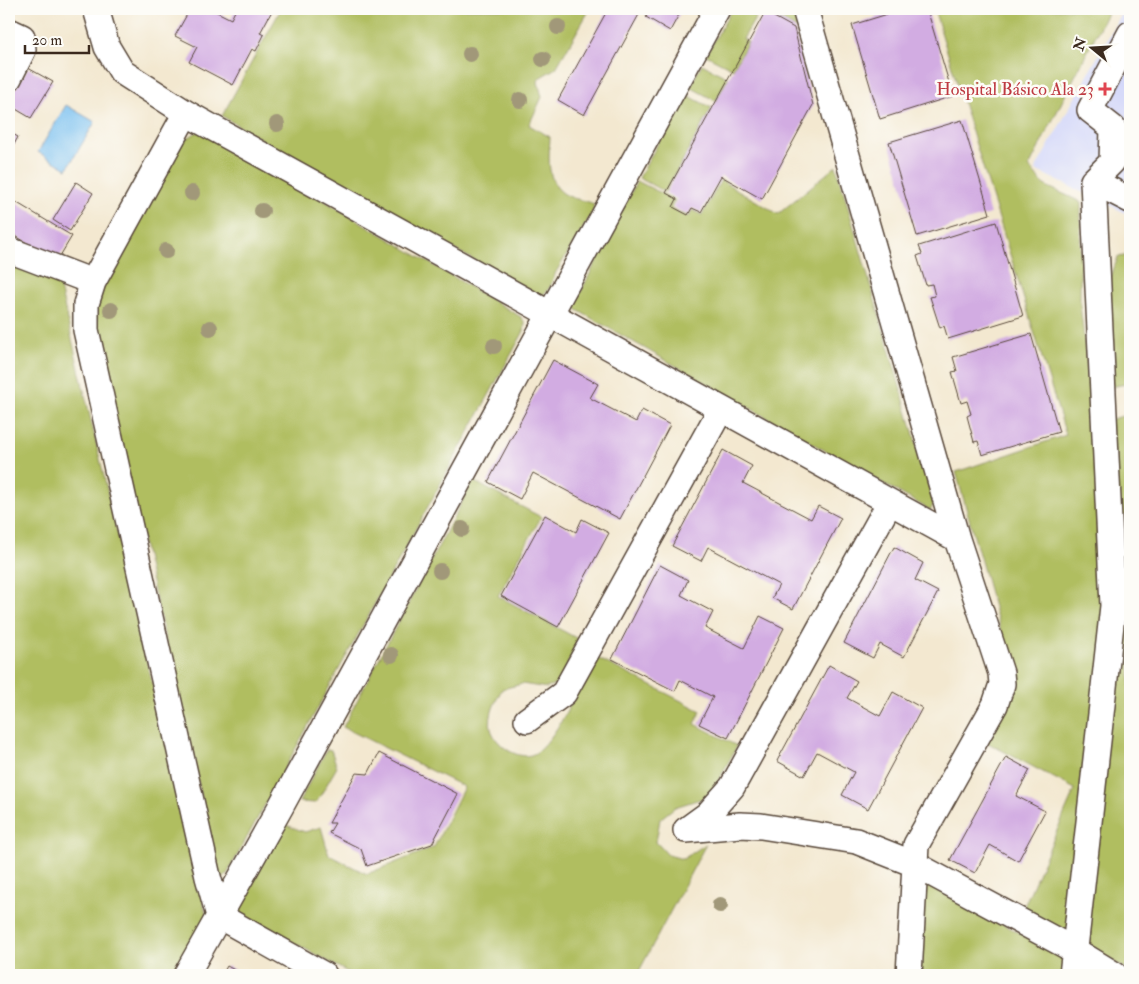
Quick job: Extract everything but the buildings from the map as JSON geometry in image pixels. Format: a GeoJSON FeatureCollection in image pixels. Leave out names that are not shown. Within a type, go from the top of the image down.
{"type":"FeatureCollection","features":[{"type":"Feature","properties":{"kind":"lane"},"geometry":{"type":"LineString","coordinates":[[96,9],[107,48],[122,72],[186,113],[957,539]]}},
{"type":"Feature","properties":{"kind":"lane"},"geometry":{"type":"LineString","coordinates":[[186,975],[717,9]]}},
{"type":"Feature","properties":{"kind":"lane"},"geometry":{"type":"LineString","coordinates":[[805,9],[957,539],[1001,672],[1002,684],[994,705],[916,845],[909,975]]}},
{"type":"Feature","properties":{"kind":"lane"},"geometry":{"type":"LineString","coordinates":[[9,31],[22,37],[23,50],[9,78]]}},
{"type":"Feature","properties":{"kind":"lane"},"geometry":{"type":"LineString","coordinates":[[1072,975],[1113,606],[1093,181],[1112,162],[1113,128],[1090,110],[1130,34]]}},
{"type":"Feature","properties":{"kind":"lane"},"geometry":{"type":"LineString","coordinates":[[186,113],[93,282],[86,304],[86,330],[204,858],[219,916],[324,975]]}},
{"type":"Feature","properties":{"kind":"lane"},"geometry":{"type":"LineString","coordinates":[[1093,181],[1130,200]]}},
{"type":"Feature","properties":{"kind":"lane"},"geometry":{"type":"LineString","coordinates":[[9,250],[93,282]]}},
{"type":"Feature","properties":{"kind":"lane"},"geometry":{"type":"LineString","coordinates":[[527,720],[564,693],[720,409]]}},
{"type":"Feature","properties":{"kind":"lane"},"geometry":{"type":"LineString","coordinates":[[890,502],[732,787],[708,814],[686,830],[740,825],[761,826],[856,841],[914,864],[1074,950],[1115,975]]}},
{"type":"Feature","properties":{"kind":"lane"},"geometry":{"type":"LineString","coordinates":[[1113,606],[1130,572]]}},
{"type":"Feature","properties":{"kind":"shaded area","name":"Hospital Básico Ala 23"},"geometry":{"type":"Polygon","coordinates":[[[1124,9],[1130,9],[1130,215],[1035,170],[1124,9]]]}},
{"type":"Feature","properties":{"kind":"green space"},"geometry":{"type":"Polygon","coordinates":[[[281,9],[590,9],[556,68],[539,78],[538,82],[542,97],[529,125],[550,137],[549,162],[555,185],[568,196],[594,204],[593,212],[556,272],[550,287],[544,294],[538,295],[366,201],[222,116],[281,9]]]}},
{"type":"Feature","properties":{"kind":"green space"},"geometry":{"type":"Polygon","coordinates":[[[732,9],[741,9],[756,17],[743,39],[748,42],[733,69],[706,55],[732,9]]]}},
{"type":"Feature","properties":{"kind":"green space"},"geometry":{"type":"Polygon","coordinates":[[[750,9],[793,9],[799,30],[765,11],[762,15],[750,9]]]}},
{"type":"Feature","properties":{"kind":"green space"},"geometry":{"type":"Polygon","coordinates":[[[934,9],[1109,9],[1029,167],[1044,185],[1081,202],[1080,304],[1094,424],[1130,414],[1130,971],[1022,911],[1075,789],[986,742],[1015,682],[956,472],[1066,435],[934,9]]]}},
{"type":"Feature","properties":{"kind":"green space"},"geometry":{"type":"Polygon","coordinates":[[[702,64],[728,78],[716,101],[690,87],[702,64]]]}},
{"type":"Feature","properties":{"kind":"green space"},"geometry":{"type":"Polygon","coordinates":[[[685,94],[712,108],[665,192],[639,178],[685,94]]]}},
{"type":"Feature","properties":{"kind":"green space"},"geometry":{"type":"Polygon","coordinates":[[[197,132],[210,133],[521,317],[525,323],[524,331],[227,874],[221,881],[98,348],[96,300],[183,141],[197,132]]]}},
{"type":"Feature","properties":{"kind":"green space"},"geometry":{"type":"Polygon","coordinates":[[[836,166],[934,504],[930,510],[577,310],[574,305],[637,181],[675,200],[671,208],[689,217],[692,210],[702,215],[721,180],[778,214],[836,166]]]}},
{"type":"Feature","properties":{"kind":"green space"},"geometry":{"type":"Polygon","coordinates":[[[1130,255],[1130,383],[1111,387],[1105,293],[1118,257],[1130,255]]]}},
{"type":"Feature","properties":{"kind":"green space"},"geometry":{"type":"Polygon","coordinates":[[[9,258],[57,275],[207,918],[174,975],[9,975],[9,258]]]}},
{"type":"Feature","properties":{"kind":"green space"},"geometry":{"type":"Polygon","coordinates":[[[473,481],[541,517],[498,596],[578,639],[560,682],[547,688],[522,684],[502,689],[493,708],[490,723],[493,735],[498,741],[509,751],[516,754],[524,756],[537,752],[562,721],[595,657],[701,711],[695,724],[737,746],[710,796],[675,807],[660,819],[656,842],[668,855],[683,859],[706,844],[637,975],[353,975],[236,911],[283,824],[305,832],[321,827],[329,855],[367,874],[434,847],[464,787],[343,727],[473,481]]]}},
{"type":"Feature","properties":{"kind":"green space"},"geometry":{"type":"Polygon","coordinates":[[[327,749],[331,750],[337,767],[316,803],[299,802],[327,749]]]}},
{"type":"Feature","properties":{"kind":"green space"},"geometry":{"type":"Polygon","coordinates":[[[924,883],[1064,956],[1068,975],[918,975],[924,883]]]}},
{"type":"Feature","properties":{"kind":"water"},"geometry":{"type":"Polygon","coordinates":[[[66,105],[95,122],[67,169],[38,152],[66,105]]]}},
{"type":"Feature","properties":{"kind":"place","name":"Hospital Básico Ala 23"},"geometry":{"type":"Point","coordinates":[1105,89]}}]}
